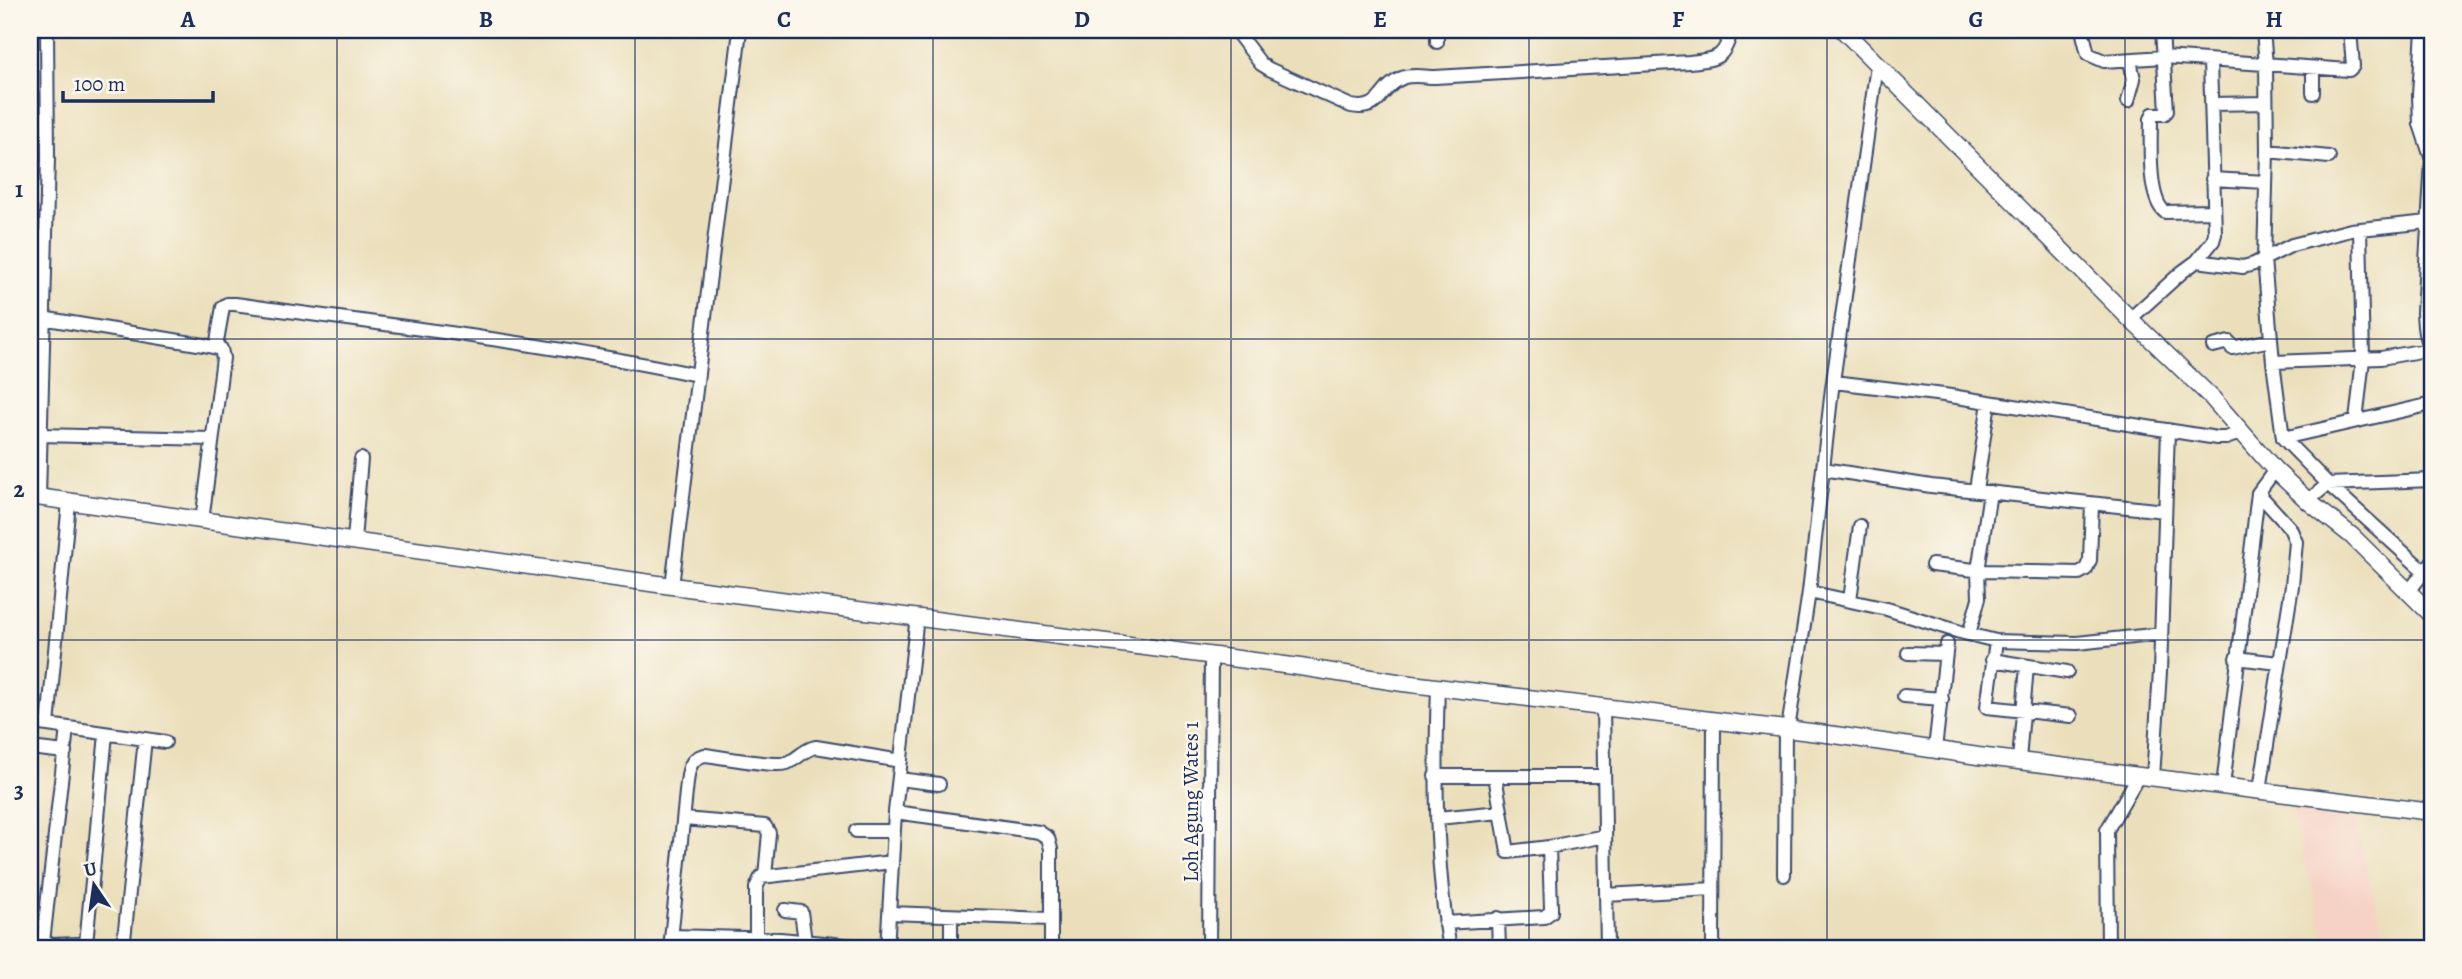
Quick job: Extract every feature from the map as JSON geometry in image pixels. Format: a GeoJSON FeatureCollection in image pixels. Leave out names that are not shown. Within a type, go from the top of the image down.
{"type":"FeatureCollection","features":[{"type":"Feature","properties":{"kind":"main road"},"geometry":{"type":"LineString","coordinates":[[1843,30],[2136,313],[2275,470],[2319,492],[2352,536],[2410,589],[2432,615]]}},
{"type":"Feature","properties":{"kind":"main road"},"geometry":{"type":"LineString","coordinates":[[34,497],[672,586],[918,616],[1438,687],[2432,812]]}},
{"type":"Feature","properties":{"kind":"street"},"geometry":{"type":"LineString","coordinates":[[34,497],[39,435],[48,158],[47,30]]}},
{"type":"Feature","properties":{"kind":"street"},"geometry":{"type":"LineString","coordinates":[[672,586],[740,30]]}},
{"type":"Feature","properties":{"kind":"street"},"geometry":{"type":"LineString","coordinates":[[1235,30],[1261,64],[1269,69],[1361,108],[1374,104],[1391,84],[1412,76],[1435,77],[1689,62],[1715,58],[1724,51],[1731,30]]}},
{"type":"Feature","properties":{"kind":"street"},"geometry":{"type":"LineString","coordinates":[[2082,30],[2087,50],[2092,57],[2104,61],[2164,57],[2349,70],[2352,67],[2350,30]]}},
{"type":"Feature","properties":{"kind":"street"},"geometry":{"type":"LineString","coordinates":[[2162,30],[2167,111],[2164,114],[2153,114],[2151,119],[2152,177],[2156,198],[2160,209],[2165,212],[2212,211]]}},
{"type":"Feature","properties":{"kind":"street"},"geometry":{"type":"LineString","coordinates":[[2263,30],[2267,151],[2264,259],[2283,438],[2319,492],[2428,567],[2410,589]]}},
{"type":"Feature","properties":{"kind":"street"},"geometry":{"type":"LineString","coordinates":[[2273,362],[2391,357],[2432,349],[2424,331],[2423,313],[2432,160],[2420,124],[2423,30]]}},
{"type":"Feature","properties":{"kind":"street"},"geometry":{"type":"LineString","coordinates":[[2128,101],[2134,79],[2130,61]]}},
{"type":"Feature","properties":{"kind":"street"},"geometry":{"type":"LineString","coordinates":[[2136,313],[2197,261],[2213,241],[2210,61]]}},
{"type":"Feature","properties":{"kind":"street"},"geometry":{"type":"LineString","coordinates":[[1784,875],[1786,729],[1809,592],[1877,65]]}},
{"type":"Feature","properties":{"kind":"street"},"geometry":{"type":"LineString","coordinates":[[2312,93],[2313,68]]}},
{"type":"Feature","properties":{"kind":"street"},"geometry":{"type":"LineString","coordinates":[[2211,104],[2266,103]]}},
{"type":"Feature","properties":{"kind":"street"},"geometry":{"type":"LineString","coordinates":[[2267,151],[2329,157]]}},
{"type":"Feature","properties":{"kind":"street"},"geometry":{"type":"LineString","coordinates":[[2212,179],[2266,182]]}},
{"type":"Feature","properties":{"kind":"street"},"geometry":{"type":"LineString","coordinates":[[2197,261],[2243,267],[2292,245],[2360,229],[2428,222]]}},
{"type":"Feature","properties":{"kind":"street"},"geometry":{"type":"LineString","coordinates":[[2356,421],[2363,359],[2360,229]]}},
{"type":"Feature","properties":{"kind":"street"},"geometry":{"type":"LineString","coordinates":[[216,347],[223,307],[235,304],[631,361],[697,375]]}},
{"type":"Feature","properties":{"kind":"street"},"geometry":{"type":"LineString","coordinates":[[42,318],[221,349],[223,358],[202,521]]}},
{"type":"Feature","properties":{"kind":"street"},"geometry":{"type":"LineString","coordinates":[[2213,346],[2229,342],[2231,348],[2271,340]]}},
{"type":"Feature","properties":{"kind":"street"},"geometry":{"type":"LineString","coordinates":[[1834,382],[1989,402],[2217,438],[2227,438],[2240,433]]}},
{"type":"Feature","properties":{"kind":"street"},"geometry":{"type":"LineString","coordinates":[[1976,490],[1989,402]]}},
{"type":"Feature","properties":{"kind":"street"},"geometry":{"type":"LineString","coordinates":[[2283,438],[2432,404]]}},
{"type":"Feature","properties":{"kind":"street"},"geometry":{"type":"LineString","coordinates":[[2108,949],[2107,830],[2146,776],[2161,634],[2168,430]]}},
{"type":"Feature","properties":{"kind":"street"},"geometry":{"type":"LineString","coordinates":[[39,435],[211,439]]}},
{"type":"Feature","properties":{"kind":"street"},"geometry":{"type":"LineString","coordinates":[[354,540],[361,459]]}},
{"type":"Feature","properties":{"kind":"street"},"geometry":{"type":"LineString","coordinates":[[1824,469],[1990,492],[2165,511]]}},
{"type":"Feature","properties":{"kind":"street"},"geometry":{"type":"LineString","coordinates":[[2222,786],[2258,493],[2275,470]]}},
{"type":"Feature","properties":{"kind":"street"},"geometry":{"type":"LineString","coordinates":[[2319,492],[2432,481]]}},
{"type":"Feature","properties":{"kind":"street"},"geometry":{"type":"LineString","coordinates":[[1969,634],[1979,598],[1978,570],[1990,492]]}},
{"type":"Feature","properties":{"kind":"street"},"geometry":{"type":"LineString","coordinates":[[2258,493],[2290,528],[2296,542],[2292,586],[2260,790]]}},
{"type":"Feature","properties":{"kind":"street"},"geometry":{"type":"LineString","coordinates":[[48,725],[69,502]]}},
{"type":"Feature","properties":{"kind":"street"},"geometry":{"type":"LineString","coordinates":[[1932,565],[2071,574],[2084,570],[2090,560],[2092,504]]}},
{"type":"Feature","properties":{"kind":"street"},"geometry":{"type":"LineString","coordinates":[[1850,600],[1860,526]]}},
{"type":"Feature","properties":{"kind":"street"},"geometry":{"type":"LineString","coordinates":[[1809,592],[1850,600],[1996,641],[2077,643],[2161,634]]}},
{"type":"Feature","properties":{"kind":"street"},"geometry":{"type":"LineString","coordinates":[[901,761],[816,747],[780,765],[738,758],[698,756],[689,769],[671,943],[727,944],[756,938],[819,946],[887,949],[893,831],[918,616]]}},
{"type":"Feature","properties":{"kind":"street"},"geometry":{"type":"LineString","coordinates":[[1996,641],[1987,706],[2071,716]]}},
{"type":"Feature","properties":{"kind":"street"},"geometry":{"type":"LineString","coordinates":[[1908,653],[1946,649],[1935,748]]}},
{"type":"Feature","properties":{"kind":"street","name":"Loh Agung Wates 1"},"geometry":{"type":"LineString","coordinates":[[1209,949],[1211,655]]}},
{"type":"Feature","properties":{"kind":"street"},"geometry":{"type":"LineString","coordinates":[[2236,658],[2279,663]]}},
{"type":"Feature","properties":{"kind":"street"},"geometry":{"type":"LineString","coordinates":[[1992,660],[2067,672]]}},
{"type":"Feature","properties":{"kind":"street"},"geometry":{"type":"LineString","coordinates":[[2019,760],[2027,667]]}},
{"type":"Feature","properties":{"kind":"street"},"geometry":{"type":"LineString","coordinates":[[1438,687],[1435,776],[1445,923],[1450,949]]}},
{"type":"Feature","properties":{"kind":"street"},"geometry":{"type":"LineString","coordinates":[[1904,696],[1942,698]]}},
{"type":"Feature","properties":{"kind":"street"},"geometry":{"type":"LineString","coordinates":[[1603,706],[1607,949]]}},
{"type":"Feature","properties":{"kind":"street"},"geometry":{"type":"LineString","coordinates":[[1713,949],[1714,720]]}},
{"type":"Feature","properties":{"kind":"street"},"geometry":{"type":"LineString","coordinates":[[30,723],[165,742]]}},
{"type":"Feature","properties":{"kind":"street"},"geometry":{"type":"LineString","coordinates":[[43,942],[67,728]]}},
{"type":"Feature","properties":{"kind":"street"},"geometry":{"type":"LineString","coordinates":[[86,944],[106,734]]}},
{"type":"Feature","properties":{"kind":"street"},"geometry":{"type":"LineString","coordinates":[[123,949],[145,739]]}},
{"type":"Feature","properties":{"kind":"street"},"geometry":{"type":"LineString","coordinates":[[30,748],[65,751]]}},
{"type":"Feature","properties":{"kind":"street"},"geometry":{"type":"LineString","coordinates":[[1435,776],[1603,776]]}},
{"type":"Feature","properties":{"kind":"street"},"geometry":{"type":"LineString","coordinates":[[1495,776],[1508,852],[1549,848],[1605,836]]}},
{"type":"Feature","properties":{"kind":"street"},"geometry":{"type":"LineString","coordinates":[[899,779],[939,784]]}},
{"type":"Feature","properties":{"kind":"street"},"geometry":{"type":"LineString","coordinates":[[895,811],[1044,834],[1051,849],[1051,949]]}},
{"type":"Feature","properties":{"kind":"street"},"geometry":{"type":"LineString","coordinates":[[1437,818],[1501,812]]}},
{"type":"Feature","properties":{"kind":"street"},"geometry":{"type":"LineString","coordinates":[[684,819],[765,826],[769,833],[765,876]]}},
{"type":"Feature","properties":{"kind":"street"},"geometry":{"type":"LineString","coordinates":[[856,831],[893,831]]}},
{"type":"Feature","properties":{"kind":"street"},"geometry":{"type":"LineString","coordinates":[[1445,923],[1498,918],[1544,918],[1550,912],[1549,848]]}},
{"type":"Feature","properties":{"kind":"street"},"geometry":{"type":"LineString","coordinates":[[756,938],[756,888],[759,880],[765,876],[892,862]]}},
{"type":"Feature","properties":{"kind":"street"},"geometry":{"type":"LineString","coordinates":[[1606,895],[1713,889]]}},
{"type":"Feature","properties":{"kind":"street"},"geometry":{"type":"LineString","coordinates":[[785,911],[796,911],[802,915],[798,944]]}},
{"type":"Feature","properties":{"kind":"street"},"geometry":{"type":"LineString","coordinates":[[890,913],[1050,919]]}},
{"type":"Feature","properties":{"kind":"street"},"geometry":{"type":"LineString","coordinates":[[951,917],[951,949]]}},
{"type":"Feature","properties":{"kind":"street"},"geometry":{"type":"LineString","coordinates":[[1498,918],[1499,949]]}},
{"type":"Feature","properties":{"kind":"street"},"geometry":{"type":"LineString","coordinates":[[30,936],[57,945],[86,944],[104,949]]}},
{"type":"Feature","properties":{"kind":"shaded area"},"geometry":{"type":"Polygon","coordinates":[[[2291,809],[2353,815],[2388,949],[2328,949],[2291,809]]]}}]}
